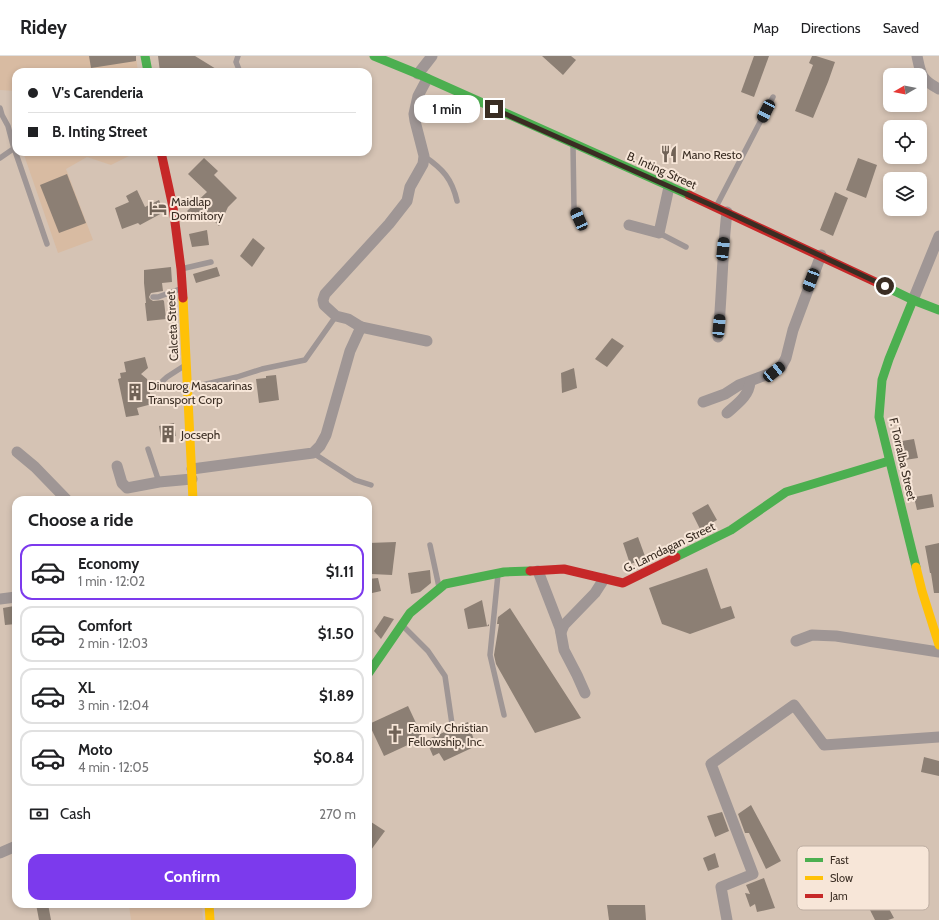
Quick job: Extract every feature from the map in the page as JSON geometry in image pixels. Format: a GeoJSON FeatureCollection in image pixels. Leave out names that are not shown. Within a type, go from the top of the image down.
{"type":"FeatureCollection","features":[{"type":"Feature","properties":{"kind":"street"},"geometry":{"type":"LineString","coordinates":[[145,56],[147,68]]}},
{"type":"Feature","properties":{"kind":"street","name":"B. Inting Street"},"geometry":{"type":"LineString","coordinates":[[374,56],[727,212],[821,255],[913,300],[939,310]]}},
{"type":"Feature","properties":{"kind":"street"},"geometry":{"type":"LineString","coordinates":[[427,341],[361,327],[348,319],[336,316],[324,306],[322,300],[325,294],[389,224],[407,201],[410,188],[423,164],[424,156],[414,114],[423,77],[432,56]]}},
{"type":"Feature","properties":{"kind":"street"},"geometry":{"type":"LineString","coordinates":[[917,56],[920,70],[927,83],[939,89]]}},
{"type":"Feature","properties":{"kind":"street","name":"Calceta Street"},"geometry":{"type":"LineString","coordinates":[[163,156],[173,207],[181,269],[193,496]]}},
{"type":"Feature","properties":{"kind":"street"},"geometry":{"type":"LineString","coordinates":[[629,225],[659,233],[669,187]]}},
{"type":"Feature","properties":{"kind":"street"},"geometry":{"type":"LineString","coordinates":[[718,337],[722,290],[723,249],[727,212]]}},
{"type":"Feature","properties":{"kind":"street","name":"F. Torralba Street"},"geometry":{"type":"LineString","coordinates":[[939,236],[889,359],[882,380],[879,418],[922,590],[939,645]]}},
{"type":"Feature","properties":{"kind":"street"},"geometry":{"type":"LineString","coordinates":[[703,402],[725,394],[739,385],[774,372],[781,367],[786,358],[793,330],[821,255]]}},
{"type":"Feature","properties":{"kind":"street"},"geometry":{"type":"LineString","coordinates":[[117,466],[122,483],[127,488],[192,474],[313,453],[320,446],[326,435],[350,351],[361,327]]}},
{"type":"Feature","properties":{"kind":"street"},"geometry":{"type":"LineString","coordinates":[[725,394],[727,416],[744,398],[750,389],[750,382]]}},
{"type":"Feature","properties":{"kind":"street"},"geometry":{"type":"LineString","coordinates":[[17,452],[36,467],[63,496]]}},
{"type":"Feature","properties":{"kind":"street","name":"G. Lamdagan Street"},"geometry":{"type":"LineString","coordinates":[[372,668],[410,613],[445,584],[498,574],[564,569],[623,583],[731,530],[786,492],[889,461]]}},
{"type":"Feature","properties":{"kind":"street"},"geometry":{"type":"LineString","coordinates":[[538,571],[561,632],[564,650],[578,675],[585,694]]}},
{"type":"Feature","properties":{"kind":"street"},"geometry":{"type":"LineString","coordinates":[[561,632],[564,625],[594,593],[604,579]]}},
{"type":"Feature","properties":{"kind":"street"},"geometry":{"type":"LineString","coordinates":[[0,599],[12,598]]}},
{"type":"Feature","properties":{"kind":"street"},"geometry":{"type":"LineString","coordinates":[[796,641],[812,635],[836,636],[939,652]]}},
{"type":"Feature","properties":{"kind":"street"},"geometry":{"type":"LineString","coordinates":[[727,920],[722,887],[753,874],[711,764],[794,705],[824,745],[939,737]]}},
{"type":"Feature","properties":{"kind":"street"},"geometry":{"type":"LineString","coordinates":[[0,853],[12,848]]}},
{"type":"Feature","properties":{"kind":"street"},"geometry":{"type":"LineString","coordinates":[[209,908],[210,920]]}},
{"type":"Feature","properties":{"kind":"lane"},"geometry":{"type":"LineString","coordinates":[[238,56],[236,62],[238,68]]}},
{"type":"Feature","properties":{"kind":"lane"},"geometry":{"type":"LineString","coordinates":[[716,208],[773,97]]}},
{"type":"Feature","properties":{"kind":"lane"},"geometry":{"type":"LineString","coordinates":[[0,108],[12,139]]}},
{"type":"Feature","properties":{"kind":"lane"},"geometry":{"type":"LineString","coordinates":[[573,144],[574,209],[583,225]]}},
{"type":"Feature","properties":{"kind":"lane"},"geometry":{"type":"LineString","coordinates":[[0,158],[12,150]]}},
{"type":"Feature","properties":{"kind":"lane"},"geometry":{"type":"LineString","coordinates":[[18,156],[47,244]]}},
{"type":"Feature","properties":{"kind":"lane"},"geometry":{"type":"LineString","coordinates":[[424,156],[436,164],[444,173],[454,187],[457,201]]}},
{"type":"Feature","properties":{"kind":"lane"},"geometry":{"type":"LineString","coordinates":[[659,233],[686,247]]}},
{"type":"Feature","properties":{"kind":"lane"},"geometry":{"type":"LineString","coordinates":[[181,269],[211,262]]}},
{"type":"Feature","properties":{"kind":"lane"},"geometry":{"type":"LineString","coordinates":[[153,297],[158,297],[182,288]]}},
{"type":"Feature","properties":{"kind":"lane"},"geometry":{"type":"LineString","coordinates":[[187,388],[305,360],[336,316]]}},
{"type":"Feature","properties":{"kind":"lane"},"geometry":{"type":"LineString","coordinates":[[155,388],[167,377],[186,365]]}},
{"type":"Feature","properties":{"kind":"lane"},"geometry":{"type":"LineString","coordinates":[[148,449],[160,482]]}},
{"type":"Feature","properties":{"kind":"lane"},"geometry":{"type":"LineString","coordinates":[[313,453],[355,480],[371,485]]}},
{"type":"Feature","properties":{"kind":"lane"},"geometry":{"type":"LineString","coordinates":[[430,545],[439,589]]}},
{"type":"Feature","properties":{"kind":"lane"},"geometry":{"type":"LineString","coordinates":[[498,574],[490,655],[504,715]]}},
{"type":"Feature","properties":{"kind":"lane"},"geometry":{"type":"LineString","coordinates":[[402,624],[428,651],[445,676],[452,724]]}},
{"type":"Feature","properties":{"kind":"shaded area"},"geometry":{"type":"Polygon","coordinates":[[[0,56],[136,56],[138,68],[12,68],[12,91],[0,90],[0,56]]]}},
{"type":"Feature","properties":{"kind":"shaded area"},"geometry":{"type":"Polygon","coordinates":[[[24,156],[129,156],[111,165],[87,157],[66,169],[93,240],[58,253],[24,156]]]}},
{"type":"Feature","properties":{"kind":"shaded area"},"geometry":{"type":"Polygon","coordinates":[[[129,908],[202,908],[203,920],[131,920],[129,908]]]}},
{"type":"Feature","properties":{"kind":"building"},"geometry":{"type":"Polygon","coordinates":[[[89,56],[136,56],[136,61],[91,68],[89,56]]]}},
{"type":"Feature","properties":{"kind":"building"},"geometry":{"type":"Polygon","coordinates":[[[158,56],[195,56],[214,68],[160,68],[158,56]]]}},
{"type":"Feature","properties":{"kind":"building"},"geometry":{"type":"Polygon","coordinates":[[[542,56],[571,56],[576,60],[563,75],[542,56]]]}},
{"type":"Feature","properties":{"kind":"building"},"geometry":{"type":"Polygon","coordinates":[[[754,56],[769,56],[754,97],[741,92],[754,56]]]}},
{"type":"Feature","properties":{"kind":"building"},"geometry":{"type":"Polygon","coordinates":[[[812,56],[835,62],[813,118],[795,111],[813,65],[809,63],[812,56]]]}},
{"type":"Feature","properties":{"kind":"building"},"geometry":{"type":"Polygon","coordinates":[[[204,158],[218,171],[214,175],[237,198],[228,207],[219,226],[203,209],[194,218],[187,211],[207,192],[188,174],[204,158]]]}},
{"type":"Feature","properties":{"kind":"building"},"geometry":{"type":"Polygon","coordinates":[[[858,158],[877,165],[866,198],[846,190],[858,158]]]}},
{"type":"Feature","properties":{"kind":"building"},"geometry":{"type":"Polygon","coordinates":[[[67,174],[86,223],[59,233],[40,185],[67,174]]]}},
{"type":"Feature","properties":{"kind":"building"},"geometry":{"type":"Polygon","coordinates":[[[137,190],[145,207],[159,200],[164,212],[140,225],[138,223],[122,229],[115,208],[129,202],[126,196],[137,190]]]}},
{"type":"Feature","properties":{"kind":"building"},"geometry":{"type":"Polygon","coordinates":[[[835,192],[848,198],[833,236],[820,230],[835,192]]]}},
{"type":"Feature","properties":{"kind":"building"},"geometry":{"type":"Polygon","coordinates":[[[207,230],[209,245],[192,247],[189,234],[207,230]]]}},
{"type":"Feature","properties":{"kind":"building"},"geometry":{"type":"Polygon","coordinates":[[[253,238],[265,248],[252,267],[240,256],[253,238]]]}},
{"type":"Feature","properties":{"kind":"building"},"geometry":{"type":"Polygon","coordinates":[[[171,267],[172,282],[162,283],[163,291],[151,293],[149,297],[153,301],[164,301],[166,319],[147,321],[144,270],[171,267]]]}},
{"type":"Feature","properties":{"kind":"building"},"geometry":{"type":"Polygon","coordinates":[[[217,267],[220,276],[196,283],[193,274],[217,267]]]}},
{"type":"Feature","properties":{"kind":"building"},"geometry":{"type":"Polygon","coordinates":[[[612,338],[624,346],[607,367],[595,359],[612,338]]]}},
{"type":"Feature","properties":{"kind":"building","name":"Dinurog Masacarinas Transport Corp"},"geometry":{"type":"Polygon","coordinates":[[[145,357],[148,368],[141,374],[147,379],[152,404],[137,408],[139,415],[126,417],[118,379],[121,378],[120,373],[126,372],[124,362],[145,357]]]}},
{"type":"Feature","properties":{"kind":"building"},"geometry":{"type":"Polygon","coordinates":[[[574,368],[577,388],[562,393],[561,373],[574,368]]]}},
{"type":"Feature","properties":{"kind":"building"},"geometry":{"type":"Polygon","coordinates":[[[276,375],[279,400],[259,403],[256,379],[276,375]]]}},
{"type":"Feature","properties":{"kind":"building"},"geometry":{"type":"Polygon","coordinates":[[[174,423],[176,436],[161,439],[159,426],[174,423]]]}},
{"type":"Feature","properties":{"kind":"building"},"geometry":{"type":"Polygon","coordinates":[[[914,439],[918,458],[905,460],[902,441],[914,439]]]}},
{"type":"Feature","properties":{"kind":"building"},"geometry":{"type":"Polygon","coordinates":[[[932,494],[934,507],[917,510],[914,497],[932,494]]]}},
{"type":"Feature","properties":{"kind":"building"},"geometry":{"type":"Polygon","coordinates":[[[708,504],[717,520],[700,529],[692,513],[708,504]]]}},
{"type":"Feature","properties":{"kind":"building"},"geometry":{"type":"Polygon","coordinates":[[[638,537],[646,559],[630,564],[623,543],[638,537]]]}},
{"type":"Feature","properties":{"kind":"building"},"geometry":{"type":"Polygon","coordinates":[[[396,542],[392,575],[372,574],[372,543],[396,542]]]}},
{"type":"Feature","properties":{"kind":"building"},"geometry":{"type":"Polygon","coordinates":[[[939,543],[939,593],[934,593],[925,546],[939,543]]]}},
{"type":"Feature","properties":{"kind":"building"},"geometry":{"type":"Polygon","coordinates":[[[707,568],[721,609],[731,606],[735,618],[690,634],[662,624],[649,588],[707,568]]]}},
{"type":"Feature","properties":{"kind":"building"},"geometry":{"type":"Polygon","coordinates":[[[430,570],[431,583],[420,592],[411,594],[408,573],[430,570]]]}},
{"type":"Feature","properties":{"kind":"building"},"geometry":{"type":"Polygon","coordinates":[[[378,578],[381,591],[372,593],[372,579],[378,578]]]}},
{"type":"Feature","properties":{"kind":"building"},"geometry":{"type":"Polygon","coordinates":[[[482,600],[487,626],[489,624],[489,626],[468,629],[464,609],[482,600]]]}},
{"type":"Feature","properties":{"kind":"building"},"geometry":{"type":"Polygon","coordinates":[[[12,606],[12,624],[5,625],[3,608],[12,606]]]}},
{"type":"Feature","properties":{"kind":"building"},"geometry":{"type":"Polygon","coordinates":[[[510,608],[581,718],[535,733],[496,664],[494,655],[499,624],[497,624],[498,617],[510,608]]]}},
{"type":"Feature","properties":{"kind":"building"},"geometry":{"type":"Polygon","coordinates":[[[384,616],[394,619],[381,639],[374,631],[384,616]]]}},
{"type":"Feature","properties":{"kind":"building"},"geometry":{"type":"Polygon","coordinates":[[[408,706],[423,738],[384,756],[372,730],[372,723],[408,706]]]}},
{"type":"Feature","properties":{"kind":"building"},"geometry":{"type":"Polygon","coordinates":[[[468,722],[476,746],[444,761],[439,753],[433,756],[426,740],[468,722]]]}},
{"type":"Feature","properties":{"kind":"building"},"geometry":{"type":"Polygon","coordinates":[[[924,757],[939,761],[939,776],[921,772],[924,757]]]}},
{"type":"Feature","properties":{"kind":"building"},"geometry":{"type":"Polygon","coordinates":[[[751,805],[781,861],[766,869],[749,833],[745,833],[738,814],[751,805]]]}},
{"type":"Feature","properties":{"kind":"building"},"geometry":{"type":"Polygon","coordinates":[[[722,812],[729,831],[715,837],[707,816],[722,812]]]}},
{"type":"Feature","properties":{"kind":"building"},"geometry":{"type":"Polygon","coordinates":[[[372,823],[385,831],[372,849],[372,823]]]}},
{"type":"Feature","properties":{"kind":"building"},"geometry":{"type":"Polygon","coordinates":[[[715,853],[719,867],[708,871],[703,858],[715,853]]]}},
{"type":"Feature","properties":{"kind":"building"},"geometry":{"type":"Polygon","coordinates":[[[764,878],[775,908],[757,912],[755,904],[750,907],[745,893],[750,894],[746,885],[764,878]]]}},
{"type":"Feature","properties":{"kind":"building"},"geometry":{"type":"Polygon","coordinates":[[[607,905],[645,905],[646,920],[609,920],[607,905]]]}},
{"type":"Feature","properties":{"kind":"building"},"geometry":{"type":"Polygon","coordinates":[[[37,908],[49,908],[51,920],[39,920],[37,908]]]}},
{"type":"Feature","properties":{"kind":"building"},"geometry":{"type":"Polygon","coordinates":[[[870,910],[890,910],[894,918],[888,920],[875,920],[870,910]]]}},
{"type":"Feature","properties":{"kind":"traffic: fast"},"geometry":{"type":"LineString","coordinates":[[145,56],[147,68]]}},
{"type":"Feature","properties":{"kind":"traffic: fast"},"geometry":{"type":"LineString","coordinates":[[374,56],[418,74],[689,195]]}},
{"type":"Feature","properties":{"kind":"traffic: fast"},"geometry":{"type":"LineString","coordinates":[[882,285],[913,300],[939,310]]}},
{"type":"Feature","properties":{"kind":"traffic: fast"},"geometry":{"type":"LineString","coordinates":[[913,300],[882,380],[879,417],[916,567]]}},
{"type":"Feature","properties":{"kind":"traffic: fast"},"geometry":{"type":"LineString","coordinates":[[676,557],[731,530],[786,492],[889,461]]}},
{"type":"Feature","properties":{"kind":"traffic: fast"},"geometry":{"type":"LineString","coordinates":[[372,668],[410,613],[445,584],[504,572],[530,571]]}},
{"type":"Feature","properties":{"kind":"traffic: slow"},"geometry":{"type":"LineString","coordinates":[[183,298],[193,496]]}},
{"type":"Feature","properties":{"kind":"traffic: slow"},"geometry":{"type":"LineString","coordinates":[[916,567],[939,645]]}},
{"type":"Feature","properties":{"kind":"traffic: slow"},"geometry":{"type":"LineString","coordinates":[[209,908],[210,920]]}},
{"type":"Feature","properties":{"kind":"traffic: jam"},"geometry":{"type":"LineString","coordinates":[[162,156],[173,207],[183,298]]}},
{"type":"Feature","properties":{"kind":"traffic: jam"},"geometry":{"type":"LineString","coordinates":[[689,195],[882,285]]}},
{"type":"Feature","properties":{"kind":"traffic: jam"},"geometry":{"type":"LineString","coordinates":[[530,571],[564,569],[623,583],[676,557]]}},
{"type":"Feature","properties":{"kind":"place","name":"Mano Resto"},"geometry":{"type":"Point","coordinates":[669,154]}},
{"type":"Feature","properties":{"kind":"place","name":"Maidlap Dormitory"},"geometry":{"type":"Point","coordinates":[158,208]}},
{"type":"Feature","properties":{"kind":"place","name":"Dinurog Masacarinas Transport Corp"},"geometry":{"type":"Point","coordinates":[135,392]}},
{"type":"Feature","properties":{"kind":"place","name":"Jocseph"},"geometry":{"type":"Point","coordinates":[168,434]}},
{"type":"Feature","properties":{"kind":"place","name":"Family Christian Fellowship, Inc."},"geometry":{"type":"Point","coordinates":[395,734]}},
{"type":"Feature","properties":{"kind":"route"},"geometry":{"type":"LineString","coordinates":[[494,109],[727,212],[885,286]]}}]}
